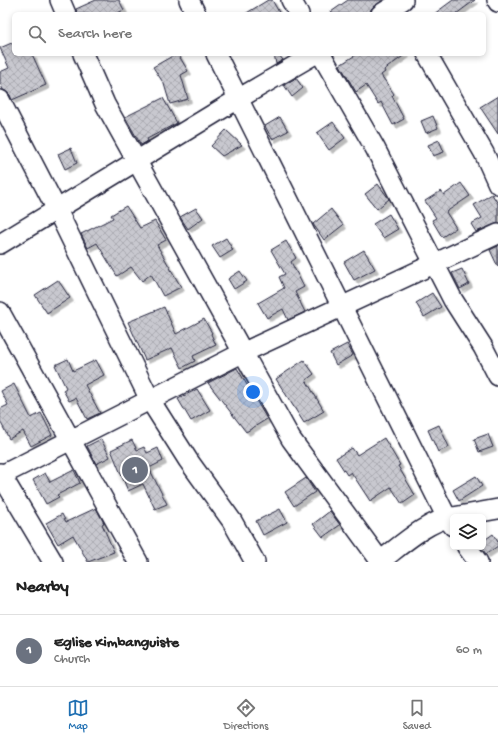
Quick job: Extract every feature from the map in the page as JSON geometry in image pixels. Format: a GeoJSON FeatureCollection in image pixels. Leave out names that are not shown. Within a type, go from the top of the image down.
{"type":"FeatureCollection","features":[{"type":"Feature","properties":{"kind":"street"},"geometry":{"type":"LineString","coordinates":[[60,0],[65,12]]}},
{"type":"Feature","properties":{"kind":"street"},"geometry":{"type":"LineString","coordinates":[[189,0],[195,12]]}},
{"type":"Feature","properties":{"kind":"street"},"geometry":{"type":"LineString","coordinates":[[291,0],[298,12]]}},
{"type":"Feature","properties":{"kind":"street"},"geometry":{"type":"LineString","coordinates":[[85,56],[106,104],[242,354],[291,439],[380,562],[405,542],[450,521]]}},
{"type":"Feature","properties":{"kind":"street"},"geometry":{"type":"LineString","coordinates":[[217,56],[342,306],[450,516]]}},
{"type":"Feature","properties":{"kind":"street"},"geometry":{"type":"LineString","coordinates":[[0,244],[312,56]]}},
{"type":"Feature","properties":{"kind":"street"},"geometry":{"type":"LineString","coordinates":[[322,56],[375,148],[453,300],[483,347],[498,376]]}},
{"type":"Feature","properties":{"kind":"street"},"geometry":{"type":"LineString","coordinates":[[428,56],[480,147],[498,184]]}},
{"type":"Feature","properties":{"kind":"street"},"geometry":{"type":"LineString","coordinates":[[0,100],[57,210],[150,400],[188,460],[232,521],[255,562]]}},
{"type":"Feature","properties":{"kind":"street"},"geometry":{"type":"LineString","coordinates":[[53,562],[0,475],[242,354],[498,234]]}},
{"type":"Feature","properties":{"kind":"street"},"geometry":{"type":"LineString","coordinates":[[0,312],[138,562]]}},
{"type":"Feature","properties":{"kind":"street"},"geometry":{"type":"LineString","coordinates":[[477,514],[498,509]]}},
{"type":"Feature","properties":{"kind":"street"},"geometry":{"type":"LineString","coordinates":[[469,550],[478,562]]}},
{"type":"Feature","properties":{"kind":"building"},"geometry":{"type":"Polygon","coordinates":[[[96,0],[119,0],[124,10],[120,12],[77,12],[76,9],[96,0]]]}},
{"type":"Feature","properties":{"kind":"building"},"geometry":{"type":"Polygon","coordinates":[[[268,0],[272,0],[279,12],[248,12],[268,0]]]}},
{"type":"Feature","properties":{"kind":"building"},"geometry":{"type":"Polygon","coordinates":[[[348,0],[383,0],[371,9],[370,12],[331,12],[348,0]]]}},
{"type":"Feature","properties":{"kind":"building"},"geometry":{"type":"Polygon","coordinates":[[[453,0],[475,0],[459,12],[437,12],[453,0]]]}},
{"type":"Feature","properties":{"kind":"building"},"geometry":{"type":"Polygon","coordinates":[[[12,43],[12,56],[33,56],[46,85],[12,100],[10,95],[3,90],[0,83],[0,72],[9,68],[0,48],[12,43]]]}},
{"type":"Feature","properties":{"kind":"building"},"geometry":{"type":"Polygon","coordinates":[[[172,56],[179,56],[188,71],[181,75],[188,99],[170,104],[164,84],[153,67],[172,56]]]}},
{"type":"Feature","properties":{"kind":"building"},"geometry":{"type":"Polygon","coordinates":[[[274,56],[280,56],[283,60],[276,64],[274,56]]]}},
{"type":"Feature","properties":{"kind":"building"},"geometry":{"type":"Polygon","coordinates":[[[354,56],[403,56],[384,70],[385,72],[381,75],[394,94],[392,96],[404,119],[393,125],[381,102],[378,104],[366,85],[356,92],[340,65],[354,56]]]}},
{"type":"Feature","properties":{"kind":"building"},"geometry":{"type":"Polygon","coordinates":[[[296,78],[303,88],[292,97],[284,85],[296,78]]]}},
{"type":"Feature","properties":{"kind":"building"},"geometry":{"type":"Polygon","coordinates":[[[498,96],[498,134],[480,107],[498,96]]]}},
{"type":"Feature","properties":{"kind":"building"},"geometry":{"type":"Polygon","coordinates":[[[163,98],[177,123],[147,139],[148,141],[141,145],[125,117],[163,98]]]}},
{"type":"Feature","properties":{"kind":"building"},"geometry":{"type":"Polygon","coordinates":[[[433,116],[438,128],[426,133],[421,121],[433,116]]]}},
{"type":"Feature","properties":{"kind":"building"},"geometry":{"type":"Polygon","coordinates":[[[280,117],[288,131],[272,139],[265,126],[280,117]]]}},
{"type":"Feature","properties":{"kind":"building"},"geometry":{"type":"Polygon","coordinates":[[[333,122],[345,138],[329,150],[317,133],[333,122]]]}},
{"type":"Feature","properties":{"kind":"building"},"geometry":{"type":"Polygon","coordinates":[[[226,130],[242,145],[222,156],[211,146],[226,130]]]}},
{"type":"Feature","properties":{"kind":"building"},"geometry":{"type":"Polygon","coordinates":[[[439,140],[444,152],[433,156],[428,145],[439,140]]]}},
{"type":"Feature","properties":{"kind":"building"},"geometry":{"type":"Polygon","coordinates":[[[71,148],[77,163],[65,169],[58,154],[71,148]]]}},
{"type":"Feature","properties":{"kind":"building"},"geometry":{"type":"Polygon","coordinates":[[[461,183],[470,196],[446,212],[456,228],[442,237],[432,220],[436,218],[425,201],[441,191],[444,195],[461,183]]]}},
{"type":"Feature","properties":{"kind":"building"},"geometry":{"type":"Polygon","coordinates":[[[378,184],[389,199],[377,209],[365,194],[378,184]]]}},
{"type":"Feature","properties":{"kind":"building"},"geometry":{"type":"Polygon","coordinates":[[[492,194],[498,204],[498,223],[476,232],[471,224],[482,218],[474,205],[492,194]]]}},
{"type":"Feature","properties":{"kind":"building"},"geometry":{"type":"Polygon","coordinates":[[[126,206],[140,228],[155,221],[166,240],[157,245],[181,287],[163,296],[151,274],[142,281],[131,267],[117,276],[97,243],[88,248],[81,234],[113,218],[111,215],[126,206]]]}},
{"type":"Feature","properties":{"kind":"building"},"geometry":{"type":"Polygon","coordinates":[[[196,208],[203,218],[188,229],[180,217],[196,208]]]}},
{"type":"Feature","properties":{"kind":"building"},"geometry":{"type":"Polygon","coordinates":[[[331,209],[343,225],[324,240],[313,224],[331,209]]]}},
{"type":"Feature","properties":{"kind":"building"},"geometry":{"type":"Polygon","coordinates":[[[389,214],[398,229],[383,238],[373,224],[389,214]]]}},
{"type":"Feature","properties":{"kind":"building"},"geometry":{"type":"Polygon","coordinates":[[[226,238],[233,250],[220,258],[212,246],[226,238]]]}},
{"type":"Feature","properties":{"kind":"building"},"geometry":{"type":"Polygon","coordinates":[[[286,241],[296,258],[291,262],[304,287],[295,292],[305,312],[288,320],[283,309],[267,318],[258,303],[284,288],[279,277],[285,274],[271,250],[286,241]]]}},
{"type":"Feature","properties":{"kind":"building"},"geometry":{"type":"Polygon","coordinates":[[[498,246],[498,267],[490,250],[498,246]]]}},
{"type":"Feature","properties":{"kind":"building"},"geometry":{"type":"Polygon","coordinates":[[[364,250],[375,269],[354,280],[344,262],[364,250]]]}},
{"type":"Feature","properties":{"kind":"building"},"geometry":{"type":"Polygon","coordinates":[[[462,269],[469,284],[460,289],[452,273],[462,269]]]}},
{"type":"Feature","properties":{"kind":"building"},"geometry":{"type":"Polygon","coordinates":[[[240,271],[247,281],[234,289],[228,279],[240,271]]]}},
{"type":"Feature","properties":{"kind":"building"},"geometry":{"type":"Polygon","coordinates":[[[58,280],[70,298],[47,313],[35,295],[58,280]]]}},
{"type":"Feature","properties":{"kind":"building"},"geometry":{"type":"Polygon","coordinates":[[[432,293],[441,307],[424,317],[416,303],[432,293]]]}},
{"type":"Feature","properties":{"kind":"building"},"geometry":{"type":"Polygon","coordinates":[[[164,307],[176,334],[204,319],[212,333],[211,334],[216,345],[193,356],[195,361],[182,368],[172,348],[145,360],[128,322],[164,307]]]}},
{"type":"Feature","properties":{"kind":"building"},"geometry":{"type":"Polygon","coordinates":[[[347,344],[353,355],[336,365],[330,353],[347,344]]]}},
{"type":"Feature","properties":{"kind":"building"},"geometry":{"type":"Polygon","coordinates":[[[68,359],[73,371],[96,360],[104,375],[85,385],[100,413],[87,419],[76,398],[69,401],[63,390],[66,388],[55,365],[68,359]]]}},
{"type":"Feature","properties":{"kind":"building"},"geometry":{"type":"Polygon","coordinates":[[[304,360],[314,374],[306,380],[324,411],[304,423],[276,379],[304,360]]]}},
{"type":"Feature","properties":{"kind":"building"},"geometry":{"type":"Polygon","coordinates":[[[237,368],[267,419],[246,432],[208,383],[237,368]]]}},
{"type":"Feature","properties":{"kind":"building"},"geometry":{"type":"Polygon","coordinates":[[[14,384],[31,418],[41,413],[52,435],[31,446],[23,431],[9,439],[0,421],[0,409],[8,405],[1,391],[14,384]]]}},
{"type":"Feature","properties":{"kind":"building"},"geometry":{"type":"Polygon","coordinates":[[[197,389],[210,410],[191,421],[178,399],[197,389]]]}},
{"type":"Feature","properties":{"kind":"building"},"geometry":{"type":"Polygon","coordinates":[[[439,425],[449,447],[438,452],[428,430],[439,425]]]}},
{"type":"Feature","properties":{"kind":"building"},"geometry":{"type":"Polygon","coordinates":[[[488,434],[493,447],[479,452],[474,439],[488,434]]]}},
{"type":"Feature","properties":{"kind":"building"},"geometry":{"type":"Polygon","coordinates":[[[384,438],[415,495],[402,504],[391,487],[370,501],[351,472],[347,475],[336,458],[352,448],[357,455],[384,438]]]}},
{"type":"Feature","properties":{"kind":"building"},"geometry":{"type":"Polygon","coordinates":[[[101,439],[110,457],[96,464],[87,446],[101,439]]]}},
{"type":"Feature","properties":{"kind":"building"},"geometry":{"type":"Polygon","coordinates":[[[132,440],[137,450],[144,447],[147,453],[158,448],[163,461],[149,468],[167,504],[155,509],[143,484],[128,491],[111,450],[132,440]]]}},
{"type":"Feature","properties":{"kind":"building"},"geometry":{"type":"Polygon","coordinates":[[[74,470],[80,483],[57,495],[59,497],[46,504],[33,480],[45,473],[50,482],[74,470]]]}},
{"type":"Feature","properties":{"kind":"building"},"geometry":{"type":"Polygon","coordinates":[[[476,476],[482,486],[459,501],[453,490],[476,476]]]}},
{"type":"Feature","properties":{"kind":"building"},"geometry":{"type":"Polygon","coordinates":[[[306,478],[315,492],[294,506],[285,492],[306,478]]]}},
{"type":"Feature","properties":{"kind":"building"},"geometry":{"type":"Polygon","coordinates":[[[96,508],[104,523],[102,524],[114,552],[88,562],[73,535],[58,544],[46,523],[62,514],[66,522],[96,508]]]}},
{"type":"Feature","properties":{"kind":"building"},"geometry":{"type":"Polygon","coordinates":[[[280,509],[287,522],[263,535],[256,521],[280,509]]]}},
{"type":"Feature","properties":{"kind":"building"},"geometry":{"type":"Polygon","coordinates":[[[330,511],[340,525],[323,537],[313,524],[330,511]]]}},
{"type":"Feature","properties":{"kind":"building"},"geometry":{"type":"Polygon","coordinates":[[[493,534],[498,542],[498,546],[486,554],[483,550],[486,550],[486,539],[493,534]]]}},
{"type":"Feature","properties":{"kind":"place","name":"Eglise Kimbanguiste"},"geometry":{"type":"Point","coordinates":[135,470]}}]}
